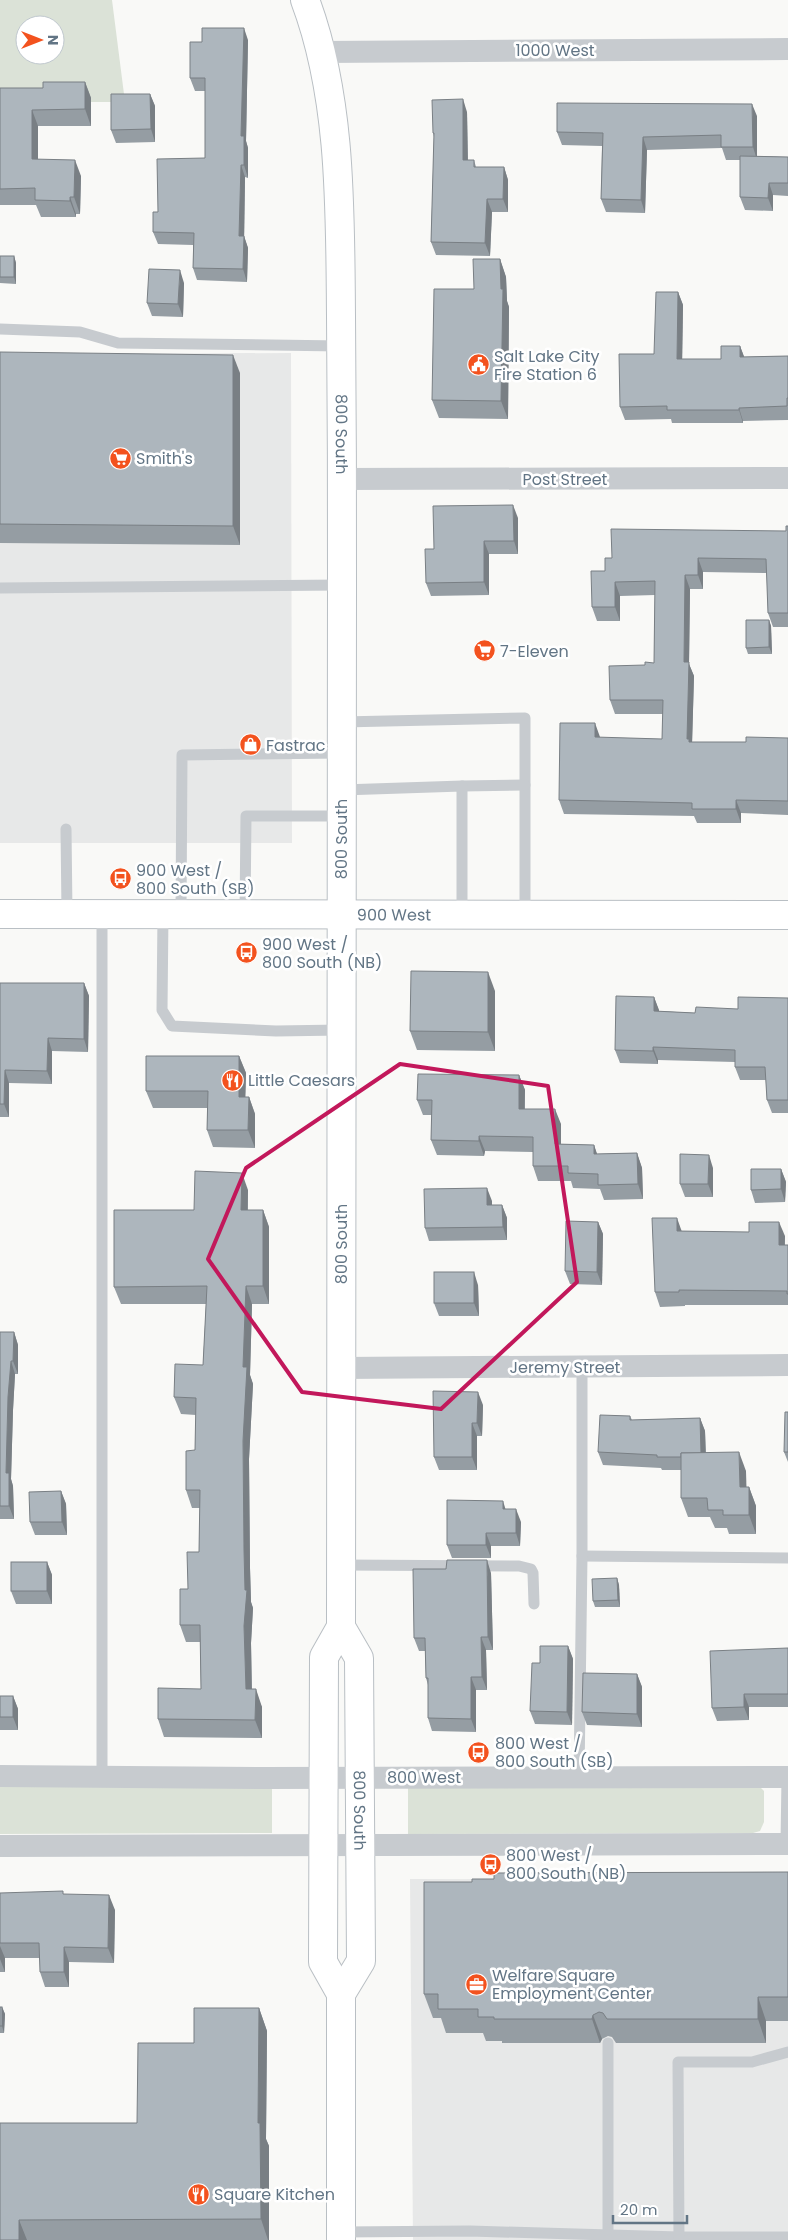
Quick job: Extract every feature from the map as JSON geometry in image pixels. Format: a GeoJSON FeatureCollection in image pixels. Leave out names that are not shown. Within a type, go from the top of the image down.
{"type":"FeatureCollection","features":[{"type":"Feature","properties":{"kind":"street","name":"800 South"},"geometry":{"type":"LineString","coordinates":[[305,0],[322,52],[335,148],[340,255],[342,480],[341,1627],[324,1657],[323,1962],[341,1994],[341,2236]]}},
{"type":"Feature","properties":{"kind":"street","name":"1000 West"},"geometry":{"type":"LineString","coordinates":[[322,52],[788,49]]}},
{"type":"Feature","properties":{"kind":"street","name":"Post Street"},"geometry":{"type":"LineString","coordinates":[[342,480],[788,478]]}},
{"type":"Feature","properties":{"kind":"street","name":"900 West"},"geometry":{"type":"LineString","coordinates":[[0,914],[788,915]]}},
{"type":"Feature","properties":{"kind":"street","name":"Jeremy Street"},"geometry":{"type":"LineString","coordinates":[[341,1368],[788,1365]]}},
{"type":"Feature","properties":{"kind":"street","name":"800 South"},"geometry":{"type":"LineString","coordinates":[[341,1627],[359,1658],[361,1961],[341,1994]]}},
{"type":"Feature","properties":{"kind":"street","name":"800 West"},"geometry":{"type":"LineString","coordinates":[[0,1776],[323,1778],[787,1777]]}},
{"type":"Feature","properties":{"kind":"street"},"geometry":{"type":"LineString","coordinates":[[0,1846],[787,1844]]}},
{"type":"Feature","properties":{"kind":"lane"},"geometry":{"type":"LineString","coordinates":[[0,329],[80,332],[118,343],[341,346]]}},
{"type":"Feature","properties":{"kind":"lane"},"geometry":{"type":"LineString","coordinates":[[0,588],[342,585]]}},
{"type":"Feature","properties":{"kind":"lane"},"geometry":{"type":"LineString","coordinates":[[341,722],[525,718],[525,916]]}},
{"type":"Feature","properties":{"kind":"lane"},"geometry":{"type":"LineString","coordinates":[[341,753],[182,754],[172,913],[162,1010],[172,1026],[276,1031],[341,1030]]}},
{"type":"Feature","properties":{"kind":"lane"},"geometry":{"type":"LineString","coordinates":[[245,914],[246,816],[462,786],[525,785]]}},
{"type":"Feature","properties":{"kind":"lane"},"geometry":{"type":"LineString","coordinates":[[462,786],[462,915]]}},
{"type":"Feature","properties":{"kind":"lane"},"geometry":{"type":"LineString","coordinates":[[66,829],[67,913]]}},
{"type":"Feature","properties":{"kind":"lane"},"geometry":{"type":"LineString","coordinates":[[102,913],[102,1776]]}},
{"type":"Feature","properties":{"kind":"lane"},"geometry":{"type":"LineString","coordinates":[[579,1777],[582,1366]]}},
{"type":"Feature","properties":{"kind":"lane"},"geometry":{"type":"LineString","coordinates":[[582,1556],[788,1558]]}},
{"type":"Feature","properties":{"kind":"lane"},"geometry":{"type":"LineString","coordinates":[[341,1565],[519,1566],[531,1569],[533,1573],[534,1604]]}},
{"type":"Feature","properties":{"kind":"lane"},"geometry":{"type":"LineString","coordinates":[[787,1777],[787,1844]]}},
{"type":"Feature","properties":{"kind":"lane"},"geometry":{"type":"LineString","coordinates":[[608,2043],[608,2235]]}},
{"type":"Feature","properties":{"kind":"lane"},"geometry":{"type":"LineString","coordinates":[[679,2238],[678,2062],[752,2062],[788,2052]]}},
{"type":"Feature","properties":{"kind":"lane"},"geometry":{"type":"LineString","coordinates":[[341,2236],[470,2231],[679,2238],[788,2237]]}},
{"type":"Feature","properties":{"kind":"highlighted area"},"geometry":{"type":"Polygon","coordinates":[[[400,1064],[548,1086],[577,1282],[441,1409],[302,1392],[208,1259],[246,1168],[400,1064]]]}},
{"type":"Feature","properties":{"kind":"shaded area"},"geometry":{"type":"Polygon","coordinates":[[[0,0],[112,0],[125,102],[0,102],[0,0]]]}},
{"type":"Feature","properties":{"kind":"shaded area"},"geometry":{"type":"Polygon","coordinates":[[[291,353],[292,843],[0,843],[0,354],[291,353]]]}},
{"type":"Feature","properties":{"kind":"shaded area"},"geometry":{"type":"Polygon","coordinates":[[[408,1784],[759,1786],[764,1791],[764,1822],[760,1831],[753,1833],[408,1834],[408,1784]]]}},
{"type":"Feature","properties":{"kind":"shaded area"},"geometry":{"type":"Polygon","coordinates":[[[0,1785],[272,1785],[272,1833],[0,1834],[0,1785]]]}},
{"type":"Feature","properties":{"kind":"shaded area"},"geometry":{"type":"Polygon","coordinates":[[[410,1879],[788,1880],[788,2240],[413,2240],[410,1879]]]}},
{"type":"Feature","properties":{"kind":"building"},"geometry":{"type":"Polygon","coordinates":[[[202,28],[244,28],[241,136],[244,136],[244,165],[241,165],[239,236],[244,236],[243,269],[193,268],[194,233],[153,232],[153,212],[158,212],[157,159],[205,158],[205,78],[190,78],[190,42],[202,42],[202,28]]]}},
{"type":"Feature","properties":{"kind":"building"},"geometry":{"type":"Polygon","coordinates":[[[43,82],[85,82],[85,109],[32,110],[32,159],[75,160],[74,197],[70,197],[70,201],[35,200],[35,188],[0,189],[0,88],[43,88],[43,82]]]}},
{"type":"Feature","properties":{"kind":"building"},"geometry":{"type":"Polygon","coordinates":[[[111,94],[150,94],[151,129],[111,130],[111,94]]]}},
{"type":"Feature","properties":{"kind":"building"},"geometry":{"type":"Polygon","coordinates":[[[463,99],[463,160],[474,160],[474,167],[504,167],[503,199],[487,199],[485,243],[431,242],[434,133],[432,100],[463,99]]]}},
{"type":"Feature","properties":{"kind":"building"},"geometry":{"type":"Polygon","coordinates":[[[557,103],[752,104],[753,147],[721,147],[721,135],[643,137],[641,200],[601,199],[603,133],[557,132],[557,103]]]}},
{"type":"Feature","properties":{"kind":"building"},"geometry":{"type":"Polygon","coordinates":[[[740,156],[788,157],[788,183],[769,183],[768,198],[740,197],[740,156]]]}},
{"type":"Feature","properties":{"kind":"building"},"geometry":{"type":"Polygon","coordinates":[[[0,256],[14,256],[14,277],[0,277],[0,256]]]}},
{"type":"Feature","properties":{"kind":"building","name":"Salt Lake City Fire Station 6"},"geometry":{"type":"Polygon","coordinates":[[[473,259],[500,259],[501,289],[503,289],[501,401],[432,400],[434,289],[474,289],[473,259]]]}},
{"type":"Feature","properties":{"kind":"building"},"geometry":{"type":"Polygon","coordinates":[[[149,269],[180,270],[178,304],[147,303],[149,269]]]}},
{"type":"Feature","properties":{"kind":"building"},"geometry":{"type":"Polygon","coordinates":[[[656,292],[678,292],[677,359],[721,359],[721,346],[740,346],[740,357],[788,356],[787,406],[739,408],[739,410],[667,410],[667,406],[620,407],[619,354],[654,354],[656,292]]]}},
{"type":"Feature","properties":{"kind":"building","name":"Smith's"},"geometry":{"type":"Polygon","coordinates":[[[0,352],[233,355],[233,526],[0,524],[0,352]]]}},
{"type":"Feature","properties":{"kind":"building"},"geometry":{"type":"Polygon","coordinates":[[[513,505],[514,541],[484,541],[484,582],[426,583],[425,549],[434,549],[433,506],[513,505]]]}},
{"type":"Feature","properties":{"kind":"building"},"geometry":{"type":"Polygon","coordinates":[[[786,526],[788,526],[788,613],[768,613],[766,559],[698,558],[698,575],[685,575],[684,662],[689,662],[687,739],[689,739],[689,742],[746,742],[746,737],[788,738],[788,801],[736,800],[736,809],[692,809],[692,803],[559,800],[560,723],[595,723],[595,737],[662,739],[663,700],[610,700],[609,666],[645,665],[645,662],[654,663],[655,581],[615,582],[615,607],[592,607],[591,571],[605,571],[605,558],[612,558],[611,529],[786,531],[786,526]]]}},
{"type":"Feature","properties":{"kind":"building"},"geometry":{"type":"Polygon","coordinates":[[[746,620],[769,620],[769,647],[746,648],[746,620]]]}},
{"type":"Feature","properties":{"kind":"building"},"geometry":{"type":"Polygon","coordinates":[[[411,971],[488,972],[488,1032],[410,1031],[411,971]]]}},
{"type":"Feature","properties":{"kind":"building"},"geometry":{"type":"Polygon","coordinates":[[[0,983],[84,983],[84,1039],[48,1038],[47,1071],[5,1070],[4,1104],[0,1104],[0,983]]]}},
{"type":"Feature","properties":{"kind":"building"},"geometry":{"type":"Polygon","coordinates":[[[616,996],[654,997],[654,1011],[695,1013],[696,1007],[738,1009],[738,997],[788,998],[788,1100],[767,1100],[765,1067],[735,1067],[735,1050],[653,1047],[653,1051],[615,1050],[616,996]]]}},
{"type":"Feature","properties":{"kind":"building"},"geometry":{"type":"Polygon","coordinates":[[[146,1056],[239,1056],[239,1097],[249,1097],[248,1130],[207,1130],[208,1091],[146,1091],[146,1056]]]}},
{"type":"Feature","properties":{"kind":"building"},"geometry":{"type":"Polygon","coordinates":[[[418,1074],[519,1075],[519,1109],[555,1109],[555,1144],[594,1145],[594,1154],[637,1153],[638,1184],[598,1185],[598,1174],[568,1173],[568,1166],[533,1166],[533,1137],[479,1136],[479,1141],[431,1140],[432,1100],[417,1100],[418,1074]]]}},
{"type":"Feature","properties":{"kind":"building"},"geometry":{"type":"Polygon","coordinates":[[[680,1154],[709,1155],[708,1184],[680,1184],[680,1154]]]}},
{"type":"Feature","properties":{"kind":"building"},"geometry":{"type":"Polygon","coordinates":[[[751,1169],[781,1169],[781,1189],[751,1190],[751,1169]]]}},
{"type":"Feature","properties":{"kind":"building"},"geometry":{"type":"Polygon","coordinates":[[[195,1171],[242,1173],[241,1210],[263,1210],[263,1286],[246,1286],[243,1367],[247,1367],[243,1441],[245,1590],[247,1590],[244,1626],[246,1689],[256,1689],[255,1720],[158,1719],[158,1688],[201,1689],[200,1625],[180,1625],[180,1589],[188,1589],[187,1552],[199,1552],[200,1490],[186,1490],[186,1451],[195,1450],[196,1398],[174,1397],[175,1364],[203,1365],[207,1286],[114,1287],[114,1210],[194,1210],[195,1171]]]}},
{"type":"Feature","properties":{"kind":"building"},"geometry":{"type":"Polygon","coordinates":[[[487,1188],[487,1205],[502,1205],[503,1227],[425,1228],[424,1189],[487,1188]]]}},
{"type":"Feature","properties":{"kind":"building"},"geometry":{"type":"Polygon","coordinates":[[[652,1218],[677,1218],[677,1231],[749,1232],[749,1222],[779,1222],[779,1245],[788,1245],[788,1294],[787,1291],[679,1290],[679,1292],[655,1292],[652,1218]]]}},
{"type":"Feature","properties":{"kind":"building"},"geometry":{"type":"Polygon","coordinates":[[[566,1221],[598,1222],[597,1272],[565,1271],[566,1221]]]}},
{"type":"Feature","properties":{"kind":"building"},"geometry":{"type":"Polygon","coordinates":[[[434,1272],[474,1272],[474,1303],[434,1303],[434,1272]]]}},
{"type":"Feature","properties":{"kind":"building"},"geometry":{"type":"Polygon","coordinates":[[[0,1332],[14,1332],[13,1361],[11,1361],[8,1397],[6,1473],[9,1473],[9,1506],[0,1506],[0,1332]]]}},
{"type":"Feature","properties":{"kind":"building"},"geometry":{"type":"Polygon","coordinates":[[[433,1391],[478,1392],[477,1423],[472,1423],[472,1457],[434,1457],[433,1391]]]}},
{"type":"Feature","properties":{"kind":"building"},"geometry":{"type":"Polygon","coordinates":[[[785,1412],[788,1412],[788,1452],[784,1452],[785,1412]]]}},
{"type":"Feature","properties":{"kind":"building"},"geometry":{"type":"Polygon","coordinates":[[[600,1415],[630,1416],[630,1420],[700,1418],[701,1453],[681,1453],[681,1457],[657,1457],[657,1455],[598,1452],[600,1415]]]}},
{"type":"Feature","properties":{"kind":"building"},"geometry":{"type":"Polygon","coordinates":[[[739,1452],[740,1487],[749,1487],[749,1515],[723,1515],[723,1510],[708,1510],[707,1498],[681,1498],[681,1453],[739,1452]]]}},
{"type":"Feature","properties":{"kind":"building"},"geometry":{"type":"Polygon","coordinates":[[[61,1491],[62,1522],[30,1522],[29,1492],[61,1491]]]}},
{"type":"Feature","properties":{"kind":"building"},"geometry":{"type":"Polygon","coordinates":[[[447,1500],[503,1501],[503,1509],[516,1509],[516,1533],[486,1533],[486,1545],[447,1545],[447,1500]]]}},
{"type":"Feature","properties":{"kind":"building"},"geometry":{"type":"Polygon","coordinates":[[[447,1560],[487,1560],[488,1637],[481,1637],[482,1677],[471,1677],[471,1719],[428,1718],[425,1638],[414,1638],[413,1569],[446,1569],[447,1560]]]}},
{"type":"Feature","properties":{"kind":"building"},"geometry":{"type":"Polygon","coordinates":[[[11,1562],[47,1562],[47,1591],[11,1591],[11,1562]]]}},
{"type":"Feature","properties":{"kind":"building"},"geometry":{"type":"Polygon","coordinates":[[[617,1578],[618,1600],[593,1601],[592,1579],[617,1578]]]}},
{"type":"Feature","properties":{"kind":"building"},"geometry":{"type":"Polygon","coordinates":[[[540,1646],[568,1646],[567,1712],[530,1711],[532,1663],[540,1663],[540,1646]]]}},
{"type":"Feature","properties":{"kind":"building"},"geometry":{"type":"Polygon","coordinates":[[[788,1648],[788,1694],[744,1694],[744,1707],[712,1708],[710,1651],[788,1648]]]}},
{"type":"Feature","properties":{"kind":"building"},"geometry":{"type":"Polygon","coordinates":[[[583,1673],[637,1674],[637,1714],[582,1712],[583,1673]]]}},
{"type":"Feature","properties":{"kind":"building"},"geometry":{"type":"Polygon","coordinates":[[[0,1696],[13,1696],[13,1717],[0,1717],[0,1696]]]}},
{"type":"Feature","properties":{"kind":"building"},"geometry":{"type":"Polygon","coordinates":[[[788,1872],[788,1997],[758,1997],[758,2019],[607,2019],[603,2013],[599,2012],[593,2015],[592,2019],[494,2019],[494,2017],[478,2017],[478,2009],[438,2009],[438,1994],[424,1994],[424,1882],[472,1882],[472,1879],[494,1879],[494,1873],[788,1872]]]}},
{"type":"Feature","properties":{"kind":"building"},"geometry":{"type":"Polygon","coordinates":[[[63,1891],[63,1894],[109,1895],[108,1948],[64,1947],[64,1972],[40,1972],[39,1943],[0,1943],[0,1893],[63,1891]]]}},
{"type":"Feature","properties":{"kind":"building"},"geometry":{"type":"Polygon","coordinates":[[[0,2007],[2,2007],[2,2026],[0,2026],[0,2007]]]}},
{"type":"Feature","properties":{"kind":"building"},"geometry":{"type":"Polygon","coordinates":[[[194,2008],[259,2008],[258,2123],[260,2123],[261,2219],[19,2220],[19,2240],[0,2240],[0,2123],[137,2123],[138,2043],[194,2043],[194,2008]]]}},
{"type":"Feature","properties":{"kind":"place","name":"Salt Lake City Fire Station 6"},"geometry":{"type":"Point","coordinates":[478,365]}},
{"type":"Feature","properties":{"kind":"place","name":"Smith's"},"geometry":{"type":"Point","coordinates":[120,458]}},
{"type":"Feature","properties":{"kind":"place","name":"7-Eleven"},"geometry":{"type":"Point","coordinates":[484,651]}},
{"type":"Feature","properties":{"kind":"place","name":"Fastrac"},"geometry":{"type":"Point","coordinates":[250,745]}},
{"type":"Feature","properties":{"kind":"place","name":"900 West / 800 South (SB)"},"geometry":{"type":"Point","coordinates":[120,879]}},
{"type":"Feature","properties":{"kind":"place","name":"900 West / 800 South (NB)"},"geometry":{"type":"Point","coordinates":[246,953]}},
{"type":"Feature","properties":{"kind":"place","name":"Little Caesars"},"geometry":{"type":"Point","coordinates":[232,1080]}},
{"type":"Feature","properties":{"kind":"place","name":"800 West / 800 South (SB)"},"geometry":{"type":"Point","coordinates":[479,1752]}},
{"type":"Feature","properties":{"kind":"place","name":"800 West / 800 South (NB)"},"geometry":{"type":"Point","coordinates":[490,1864]}},
{"type":"Feature","properties":{"kind":"place","name":"Welfare Square Employment Center"},"geometry":{"type":"Point","coordinates":[476,1984]}},
{"type":"Feature","properties":{"kind":"place","name":"Square Kitchen"},"geometry":{"type":"Point","coordinates":[198,2194]}}]}
